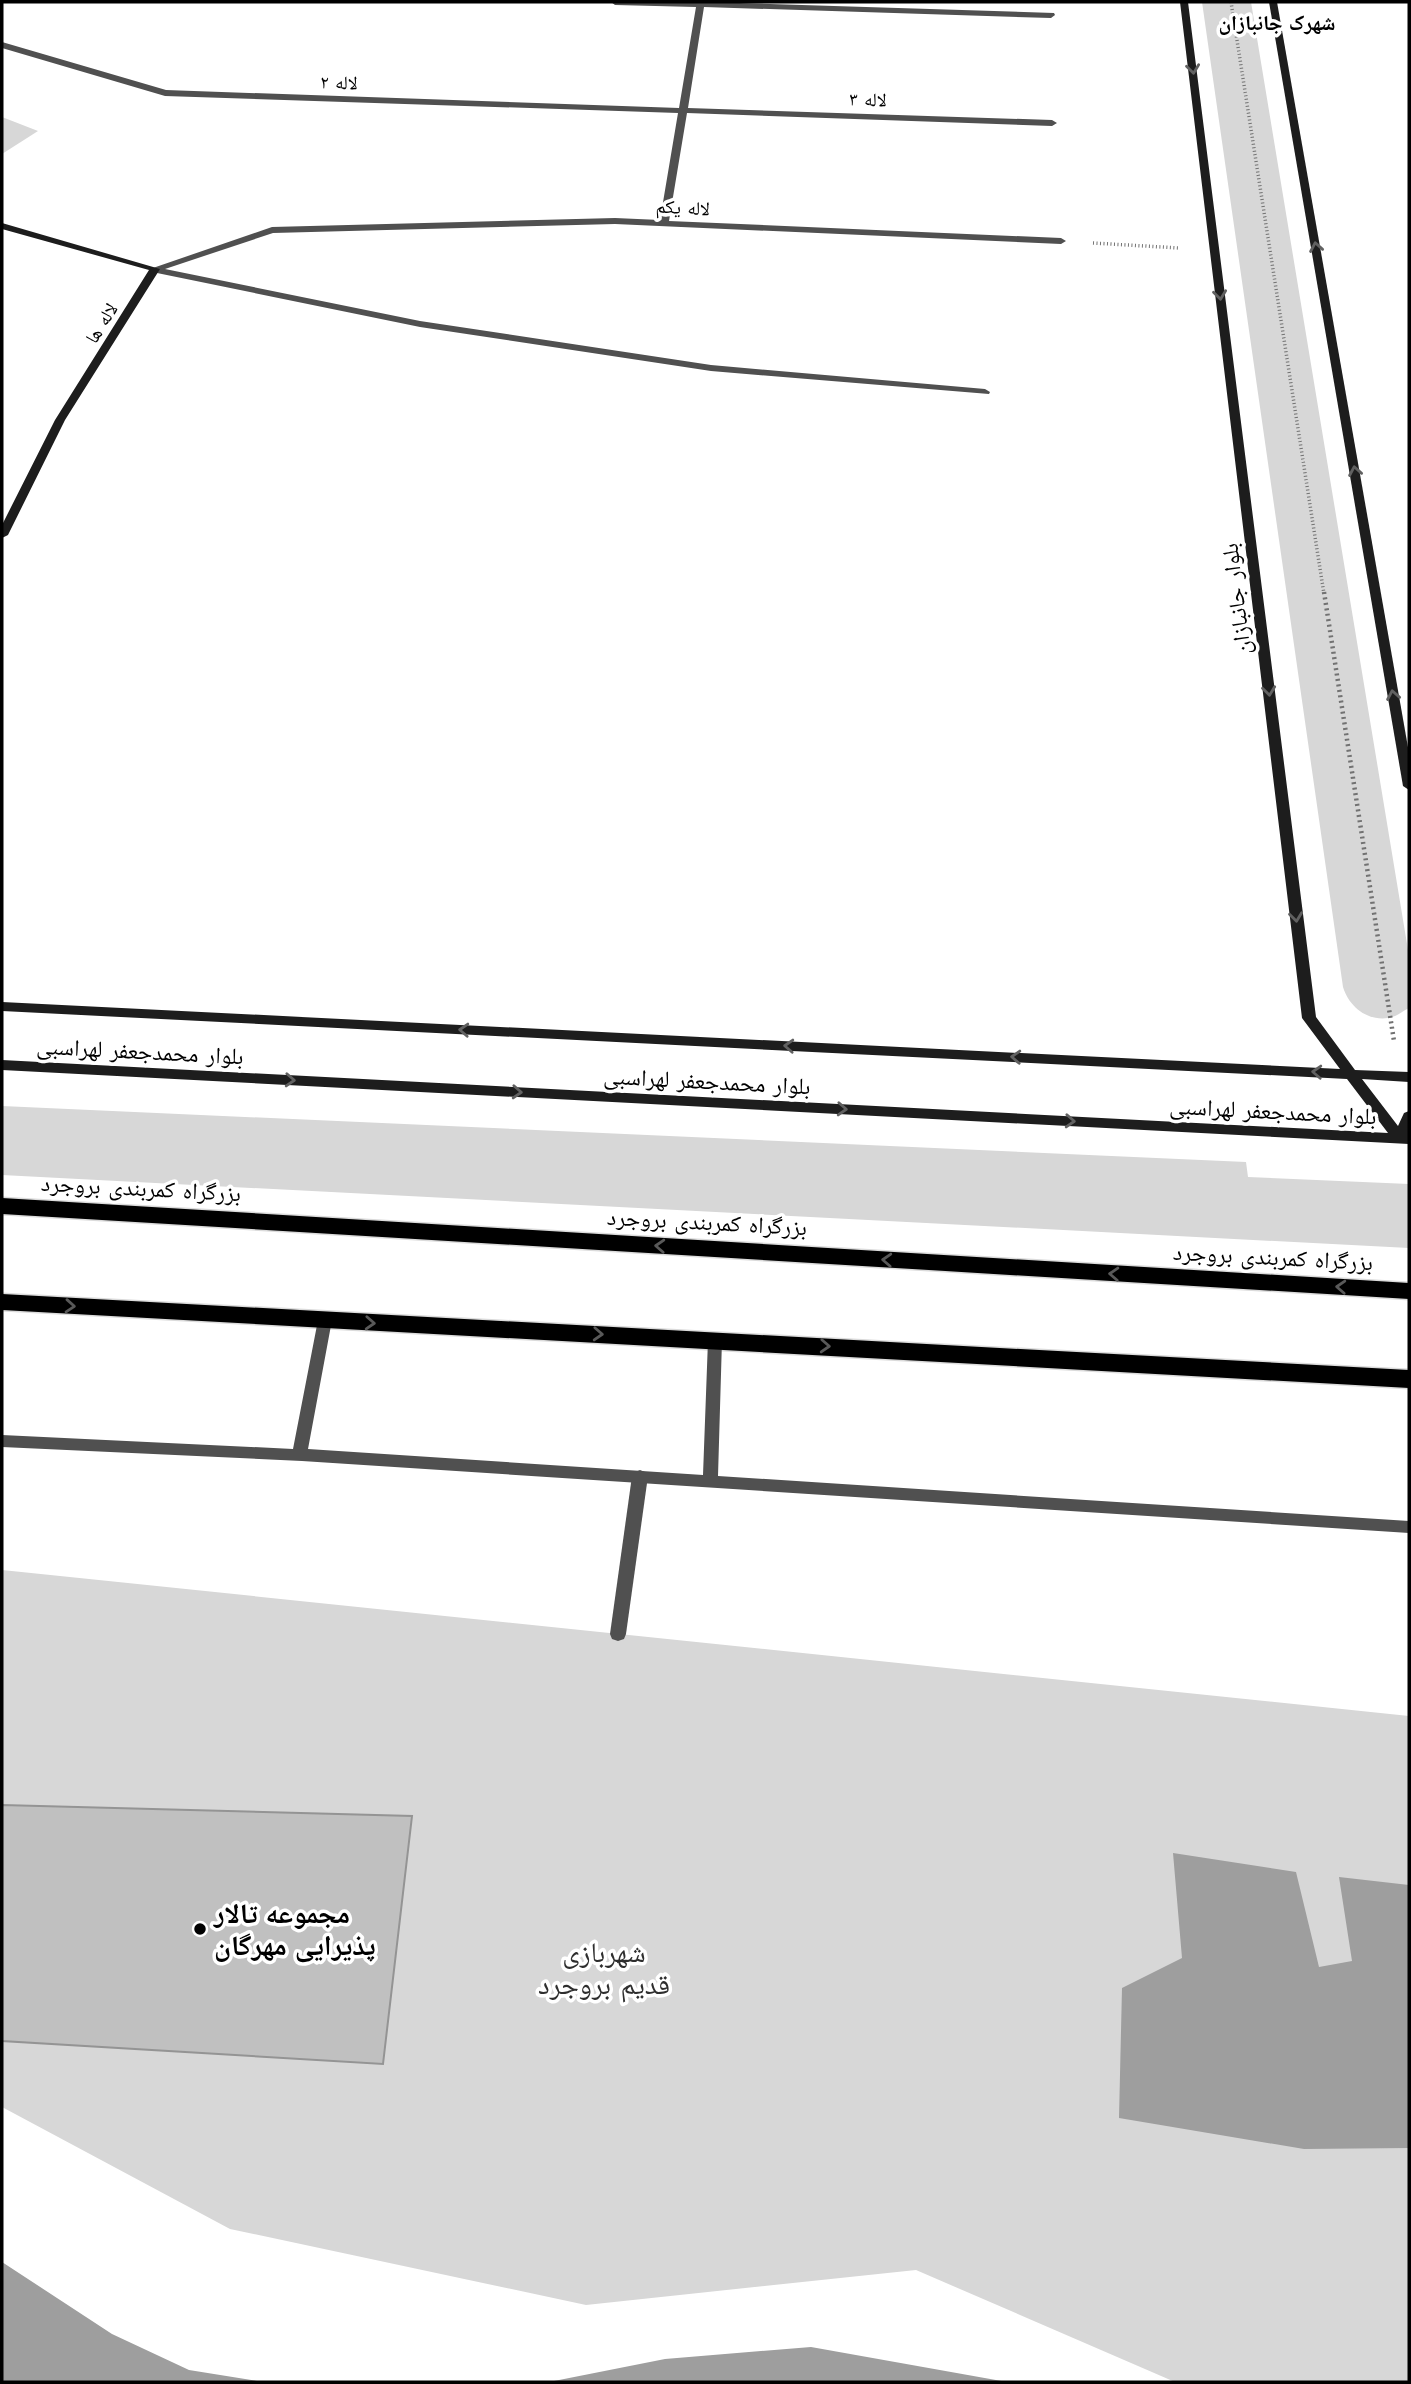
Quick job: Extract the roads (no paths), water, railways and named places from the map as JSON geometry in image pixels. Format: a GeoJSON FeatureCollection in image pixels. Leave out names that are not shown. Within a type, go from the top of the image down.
{"type":"FeatureCollection","features":[{"type":"Feature","properties":{"kind":"highway","name":"بزرگراه کمربندی بروجرد"},"geometry":{"type":"LineString","coordinates":[[2,1206],[1409,1292]]}},
{"type":"Feature","properties":{"kind":"highway"},"geometry":{"type":"LineString","coordinates":[[2,1302],[1409,1379]]}},
{"type":"Feature","properties":{"kind":"main road","name":"بلوار جانبازان"},"geometry":{"type":"LineString","coordinates":[[1184,2],[1309,1018],[1404,1139]]}},
{"type":"Feature","properties":{"kind":"main road"},"geometry":{"type":"LineString","coordinates":[[1273,2],[1409,786]]}},
{"type":"Feature","properties":{"kind":"main road"},"geometry":{"type":"LineString","coordinates":[[2,226],[155,270]]}},
{"type":"Feature","properties":{"kind":"main road","name":"لاله ها"},"geometry":{"type":"LineString","coordinates":[[2,536],[60,420],[155,270]]}},
{"type":"Feature","properties":{"kind":"main road","name":"بلوار محمدجعفر لهراسبی"},"geometry":{"type":"LineString","coordinates":[[2,1007],[1405,1077]]}},
{"type":"Feature","properties":{"kind":"main road","name":"بلوار محمدجعفر لهراسبی"},"geometry":{"type":"LineString","coordinates":[[2,1065],[1404,1139]]}},
{"type":"Feature","properties":{"kind":"main road"},"geometry":{"type":"LineString","coordinates":[[1404,1139],[1409,1116]]}},
{"type":"Feature","properties":{"kind":"street"},"geometry":{"type":"LineString","coordinates":[[614,2],[1051,15]]}},
{"type":"Feature","properties":{"kind":"street"},"geometry":{"type":"LineString","coordinates":[[664,224],[701,3]]}},
{"type":"Feature","properties":{"kind":"street","name":"لاله ۲"},"geometry":{"type":"LineString","coordinates":[[2,45],[164,93],[683,110]]}},
{"type":"Feature","properties":{"kind":"street","name":"لاله ۳"},"geometry":{"type":"LineString","coordinates":[[683,110],[1052,123]]}},
{"type":"Feature","properties":{"kind":"street","name":"لاله یکم"},"geometry":{"type":"LineString","coordinates":[[155,270],[272,230],[615,221],[1061,241]]}},
{"type":"Feature","properties":{"kind":"street"},"geometry":{"type":"LineString","coordinates":[[155,270],[420,324],[711,368],[985,392]]}},
{"type":"Feature","properties":{"kind":"street"},"geometry":{"type":"LineString","coordinates":[[299,1455],[325,1320]]}},
{"type":"Feature","properties":{"kind":"street"},"geometry":{"type":"LineString","coordinates":[[710,1481],[715,1340]]}},
{"type":"Feature","properties":{"kind":"street"},"geometry":{"type":"LineString","coordinates":[[2,1441],[299,1455],[1409,1527]]}},
{"type":"Feature","properties":{"kind":"street"},"geometry":{"type":"LineString","coordinates":[[618,1634],[640,1476]]}},
{"type":"Feature","properties":{"kind":"place","name":"مجموعه تالار پذیرایی مهرگان"},"geometry":{"type":"Point","coordinates":[200,1929]}},
{"type":"Feature","properties":{"kind":"district","name":"شهرک جانبازان"},"geometry":{"type":"Point","coordinates":[1277,23]}},
{"type":"Feature","properties":{"kind":"park label","name":"شهربازی قدیم بروجرد"},"geometry":{"type":"Point","coordinates":[604,1968]}}]}
